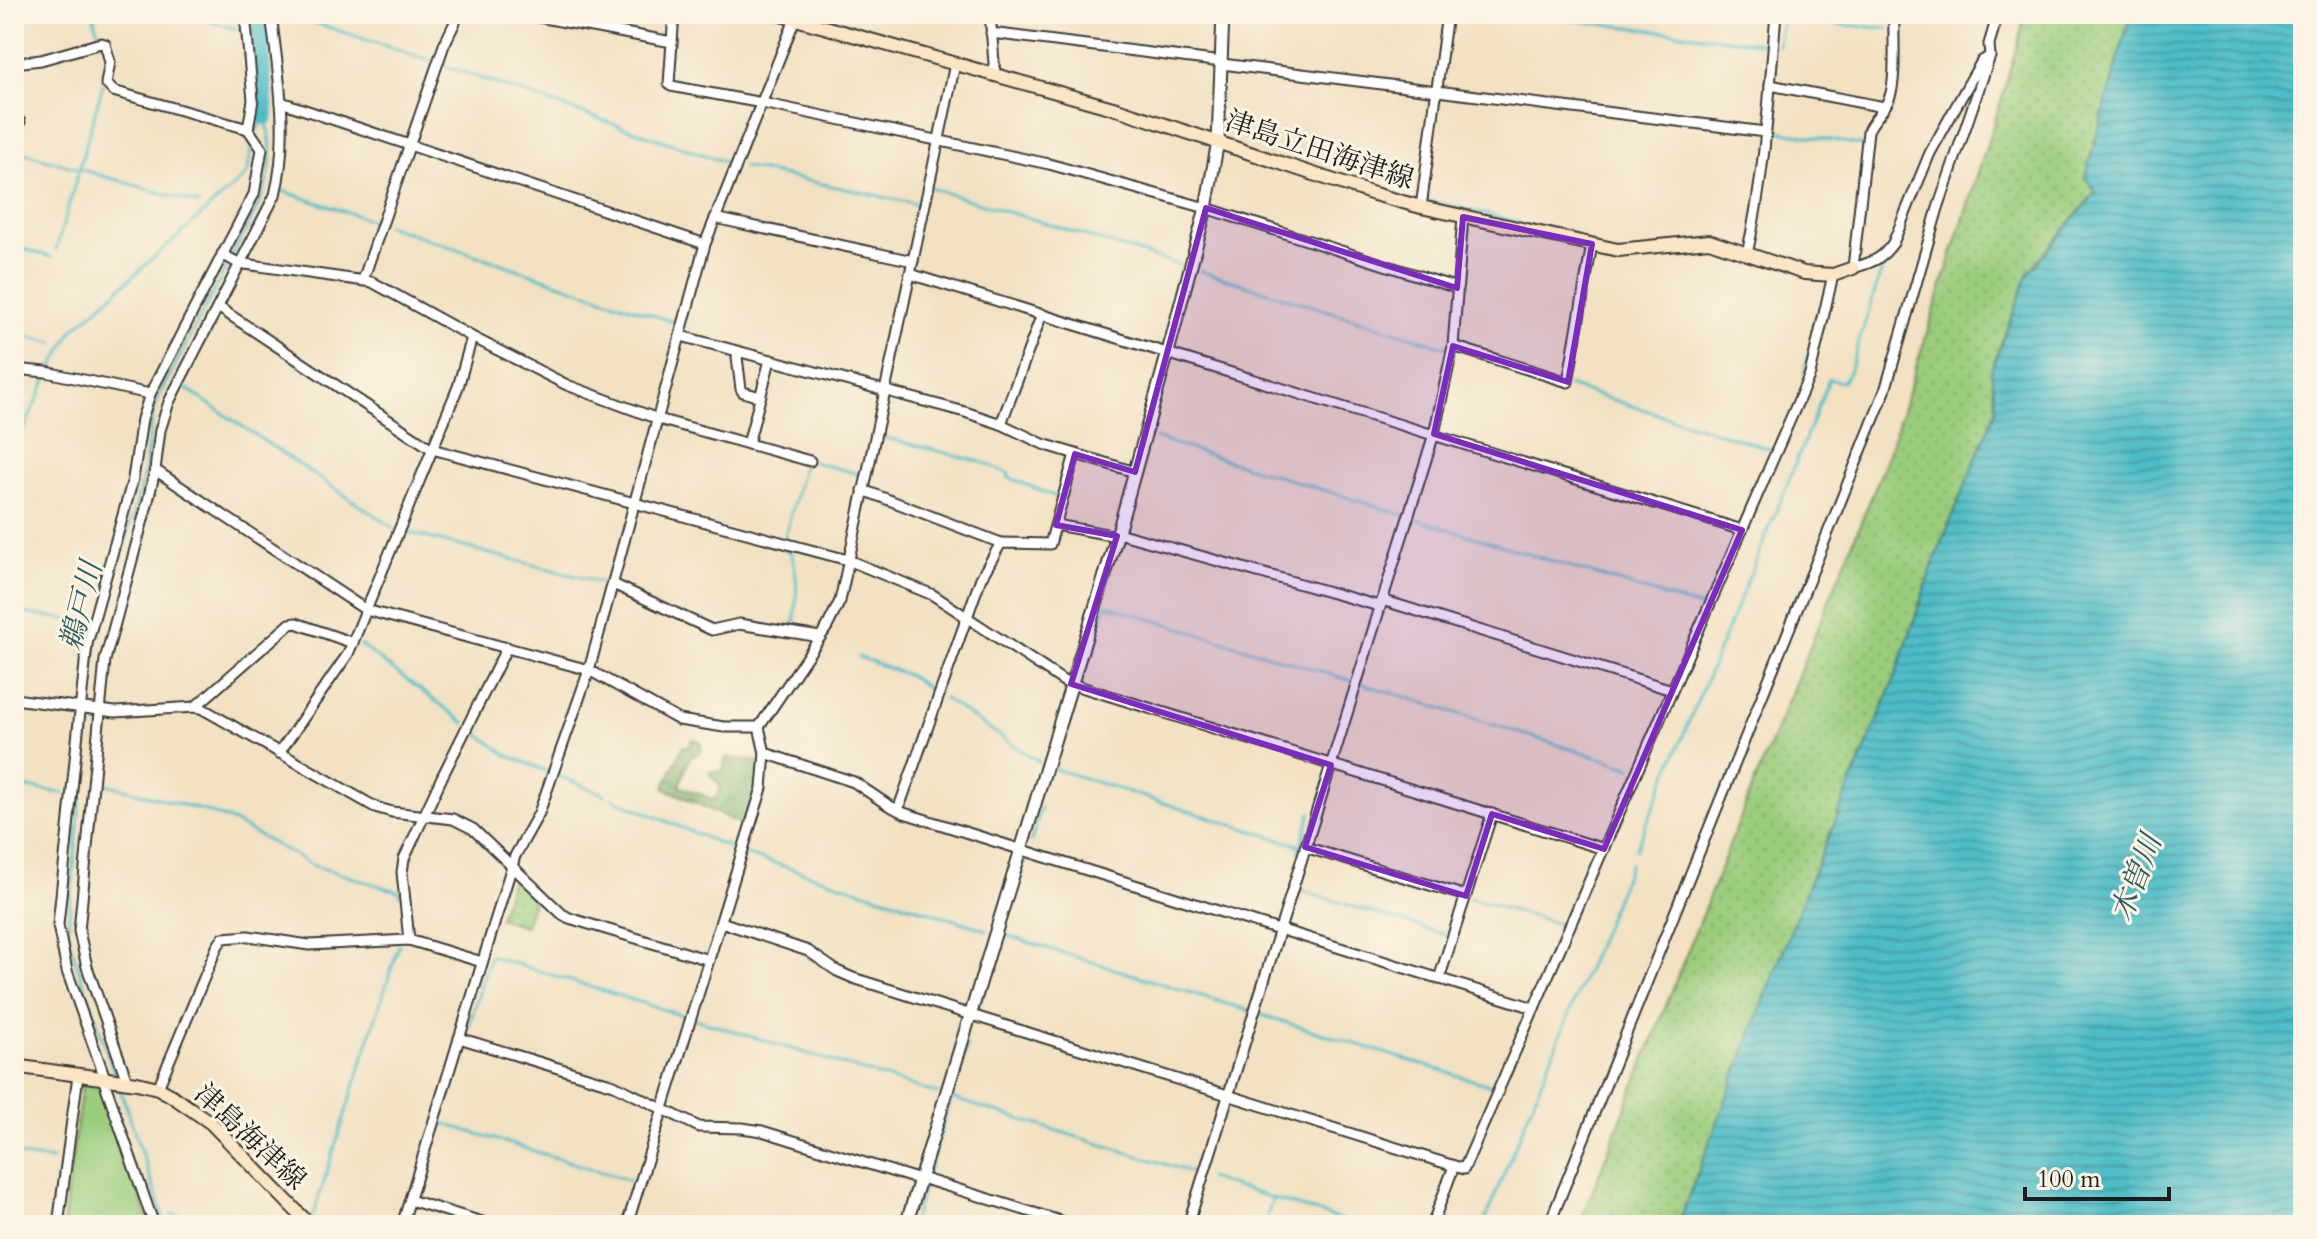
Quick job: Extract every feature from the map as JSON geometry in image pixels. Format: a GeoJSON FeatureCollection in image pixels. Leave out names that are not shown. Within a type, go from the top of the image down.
{"type":"FeatureCollection","features":[{"type":"Feature","properties":{"kind":"main road","name":"津島立田海津線"},"geometry":{"type":"LineString","coordinates":[[778,14],[1120,110],[1374,194],[1463,217],[1618,250],[1709,241],[1804,273],[1833,275],[1853,268]]}},
{"type":"Feature","properties":{"kind":"main road","name":"津島海津線"},"geometry":{"type":"LineString","coordinates":[[14,1066],[158,1088],[211,1123],[310,1225]]}},
{"type":"Feature","properties":{"kind":"street"},"geometry":{"type":"LineString","coordinates":[[154,1225],[67,971],[59,935],[87,644],[133,479],[142,419],[150,394],[254,194],[262,149],[252,134],[253,100],[245,14]]}},
{"type":"Feature","properties":{"kind":"street"},"geometry":{"type":"LineString","coordinates":[[126,1081],[87,967],[79,931],[108,647],[155,470],[160,430],[169,402],[270,207],[277,184],[283,143],[271,14]]}},
{"type":"Feature","properties":{"kind":"street"},"geometry":{"type":"LineString","coordinates":[[363,280],[444,45],[459,14]]}},
{"type":"Feature","properties":{"kind":"street"},"geometry":{"type":"LineString","coordinates":[[523,14],[672,42]]}},
{"type":"Feature","properties":{"kind":"street"},"geometry":{"type":"LineString","coordinates":[[674,14],[671,86],[1049,164],[1206,208],[1457,288]]}},
{"type":"Feature","properties":{"kind":"street"},"geometry":{"type":"LineString","coordinates":[[990,14],[995,75]]}},
{"type":"Feature","properties":{"kind":"street"},"geometry":{"type":"LineString","coordinates":[[906,1225],[1118,535],[1206,208],[1218,141],[1223,14]]}},
{"type":"Feature","properties":{"kind":"street"},"geometry":{"type":"LineString","coordinates":[[1421,207],[1447,14]]}},
{"type":"Feature","properties":{"kind":"street"},"geometry":{"type":"LineString","coordinates":[[1747,254],[1756,213],[1776,14]]}},
{"type":"Feature","properties":{"kind":"street"},"geometry":{"type":"LineString","coordinates":[[1894,14],[1890,98],[1868,131],[1853,268],[1885,255],[1893,243],[1930,153],[1982,61],[1990,56]]}},
{"type":"Feature","properties":{"kind":"street"},"geometry":{"type":"LineString","coordinates":[[1549,1225],[1885,391],[1938,208],[1990,56],[1989,44],[1998,14]]}},
{"type":"Feature","properties":{"kind":"street"},"geometry":{"type":"LineString","coordinates":[[402,1225],[511,867],[539,813],[589,670],[705,244],[794,17]]}},
{"type":"Feature","properties":{"kind":"street"},"geometry":{"type":"LineString","coordinates":[[991,33],[1765,132]]}},
{"type":"Feature","properties":{"kind":"street"},"geometry":{"type":"LineString","coordinates":[[14,63],[41,60],[105,44],[110,62],[106,83],[113,91],[252,134]]}},
{"type":"Feature","properties":{"kind":"street"},"geometry":{"type":"LineString","coordinates":[[627,1225],[762,788],[765,753],[759,727],[827,627],[840,601],[955,64]]}},
{"type":"Feature","properties":{"kind":"street"},"geometry":{"type":"LineString","coordinates":[[1770,85],[1884,107]]}},
{"type":"Feature","properties":{"kind":"street"},"geometry":{"type":"LineString","coordinates":[[281,102],[705,244]]}},
{"type":"Feature","properties":{"kind":"street"},"geometry":{"type":"LineString","coordinates":[[14,113],[20,122],[14,144]]}},
{"type":"Feature","properties":{"kind":"street"},"geometry":{"type":"LineString","coordinates":[[1188,1225],[1434,434],[1453,346],[1463,217]]}},
{"type":"Feature","properties":{"kind":"street"},"geometry":{"type":"LineString","coordinates":[[715,218],[913,261]]}},
{"type":"Feature","properties":{"kind":"street"},"geometry":{"type":"LineString","coordinates":[[1453,346],[1568,382],[1592,244]]}},
{"type":"Feature","properties":{"kind":"street"},"geometry":{"type":"LineString","coordinates":[[222,254],[239,263],[372,282],[567,385],[658,419],[810,461]]}},
{"type":"Feature","properties":{"kind":"street"},"geometry":{"type":"LineString","coordinates":[[910,274],[1742,530]]}},
{"type":"Feature","properties":{"kind":"street"},"geometry":{"type":"LineString","coordinates":[[721,922],[808,951],[853,978],[1464,1169],[1810,374],[1833,275]]}},
{"type":"Feature","properties":{"kind":"street"},"geometry":{"type":"LineString","coordinates":[[218,307],[432,449],[848,560],[933,595],[1065,682],[1604,849]]}},
{"type":"Feature","properties":{"kind":"street"},"geometry":{"type":"LineString","coordinates":[[1001,424],[1042,314]]}},
{"type":"Feature","properties":{"kind":"street"},"geometry":{"type":"LineString","coordinates":[[681,336],[965,412],[1001,424],[1043,444],[1135,472]]}},
{"type":"Feature","properties":{"kind":"street"},"geometry":{"type":"LineString","coordinates":[[279,753],[342,664],[353,643],[458,387],[472,337]]}},
{"type":"Feature","properties":{"kind":"street"},"geometry":{"type":"LineString","coordinates":[[739,352],[741,389],[760,397]]}},
{"type":"Feature","properties":{"kind":"street"},"geometry":{"type":"LineString","coordinates":[[748,444],[770,360]]}},
{"type":"Feature","properties":{"kind":"street"},"geometry":{"type":"LineString","coordinates":[[14,369],[50,373],[150,394]]}},
{"type":"Feature","properties":{"kind":"street"},"geometry":{"type":"LineString","coordinates":[[863,490],[1001,543],[1050,544],[1075,454]]}},
{"type":"Feature","properties":{"kind":"street"},"geometry":{"type":"LineString","coordinates":[[155,470],[366,610],[589,670],[679,720],[724,727],[759,727]]}},
{"type":"Feature","properties":{"kind":"street"},"geometry":{"type":"LineString","coordinates":[[1056,525],[1118,535],[1381,603],[1672,690]]}},
{"type":"Feature","properties":{"kind":"street"},"geometry":{"type":"LineString","coordinates":[[898,810],[981,578],[1001,543]]}},
{"type":"Feature","properties":{"kind":"street"},"geometry":{"type":"LineString","coordinates":[[613,584],[712,630],[739,624],[820,637]]}},
{"type":"Feature","properties":{"kind":"street"},"geometry":{"type":"LineString","coordinates":[[195,707],[290,624],[296,623],[353,643]]}},
{"type":"Feature","properties":{"kind":"street"},"geometry":{"type":"LineString","coordinates":[[409,940],[403,863],[507,647]]}},
{"type":"Feature","properties":{"kind":"street"},"geometry":{"type":"LineString","coordinates":[[14,699],[115,712],[203,709],[375,807],[453,819],[473,829],[569,918],[709,960]]}},
{"type":"Feature","properties":{"kind":"street"},"geometry":{"type":"LineString","coordinates":[[765,753],[854,782],[898,810],[1020,851],[1534,1008]]}},
{"type":"Feature","properties":{"kind":"street"},"geometry":{"type":"LineString","coordinates":[[1439,979],[1492,814]]}},
{"type":"Feature","properties":{"kind":"street"},"geometry":{"type":"LineString","coordinates":[[1305,847],[1466,896]]}},
{"type":"Feature","properties":{"kind":"street"},"geometry":{"type":"LineString","coordinates":[[158,1088],[223,938],[248,936],[309,945],[409,940],[482,962]]}},
{"type":"Feature","properties":{"kind":"street"},"geometry":{"type":"LineString","coordinates":[[459,1038],[614,1085],[699,1127],[762,1131],[1073,1225]]}},
{"type":"Feature","properties":{"kind":"street"},"geometry":{"type":"LineString","coordinates":[[58,1225],[78,1075]]}},
{"type":"Feature","properties":{"kind":"street"},"geometry":{"type":"LineString","coordinates":[[1432,1225],[1454,1166]]}},
{"type":"Feature","properties":{"kind":"street"},"geometry":{"type":"LineString","coordinates":[[410,1200],[492,1225]]}},
{"type":"Feature","properties":{"kind":"highlighted area"},"geometry":{"type":"Polygon","coordinates":[[[1206,208],[1457,288],[1463,217],[1592,244],[1568,382],[1453,346],[1434,434],[1742,530],[1604,849],[1492,814],[1466,896],[1305,847],[1331,765],[1071,684],[1117,536],[1056,525],[1075,454],[1135,472],[1206,208]]]}},
{"type":"Feature","properties":{"kind":"green space"},"geometry":{"type":"Polygon","coordinates":[[[2026,14],[2131,14],[2085,177],[2096,191],[2029,272],[1991,370],[1996,409],[1932,567],[1894,681],[1807,888],[1678,1225],[1579,1225],[1886,461],[2026,14]]]}},
{"type":"Feature","properties":{"kind":"green space"},"geometry":{"type":"Polygon","coordinates":[[[696,739],[702,751],[690,758],[679,786],[715,800],[721,786],[710,771],[723,771],[726,757],[762,762],[760,787],[747,827],[664,788],[683,746],[689,746],[696,739]]]}},
{"type":"Feature","properties":{"kind":"green space"},"geometry":{"type":"Polygon","coordinates":[[[514,873],[535,894],[525,926],[499,918],[514,873]]]}},
{"type":"Feature","properties":{"kind":"green space"},"geometry":{"type":"Polygon","coordinates":[[[82,1084],[103,1087],[150,1225],[63,1225],[82,1084]]]}},
{"type":"Feature","properties":{"kind":"water","name":"木曽川"},"geometry":{"type":"Polygon","coordinates":[[[2131,14],[2303,14],[2303,1225],[1678,1225],[1807,888],[1894,681],[1932,567],[1996,409],[1991,370],[2029,272],[2096,192],[2085,177],[2131,14]]]}},
{"type":"Feature","properties":{"kind":"waterway"},"geometry":{"type":"LineString","coordinates":[[93,14],[100,38]]}},
{"type":"Feature","properties":{"kind":"waterway"},"geometry":{"type":"LineString","coordinates":[[184,14],[241,30]]}},
{"type":"Feature","properties":{"kind":"waterway","name":"鵜戸川"},"geometry":{"type":"LineString","coordinates":[[259,14],[265,116]]}},
{"type":"Feature","properties":{"kind":"waterway"},"geometry":{"type":"LineString","coordinates":[[288,14],[434,62]]}},
{"type":"Feature","properties":{"kind":"waterway"},"geometry":{"type":"LineString","coordinates":[[1520,14],[1769,44]]}},
{"type":"Feature","properties":{"kind":"waterway"},"geometry":{"type":"LineString","coordinates":[[1778,46],[1782,21],[1887,28]]}},
{"type":"Feature","properties":{"kind":"waterway"},"geometry":{"type":"LineString","coordinates":[[442,65],[731,164]]}},
{"type":"Feature","properties":{"kind":"waterway"},"geometry":{"type":"LineString","coordinates":[[674,77],[674,81],[710,89]]}},
{"type":"Feature","properties":{"kind":"waterway"},"geometry":{"type":"LineString","coordinates":[[56,250],[103,84]]}},
{"type":"Feature","properties":{"kind":"waterway","name":"鵜戸川"},"geometry":{"type":"LineString","coordinates":[[115,1075],[68,934],[96,645],[143,479],[153,413],[159,396],[264,190],[271,149],[265,116]]}},
{"type":"Feature","properties":{"kind":"waterway"},"geometry":{"type":"LineString","coordinates":[[14,451],[72,331],[244,177],[248,171],[253,136],[264,118]]}},
{"type":"Feature","properties":{"kind":"waterway"},"geometry":{"type":"LineString","coordinates":[[1771,130],[1861,145]]}},
{"type":"Feature","properties":{"kind":"waterway"},"geometry":{"type":"LineString","coordinates":[[18,151],[199,204]]}},
{"type":"Feature","properties":{"kind":"waterway"},"geometry":{"type":"LineString","coordinates":[[743,167],[921,205]]}},
{"type":"Feature","properties":{"kind":"waterway"},"geometry":{"type":"LineString","coordinates":[[931,188],[1183,266]]}},
{"type":"Feature","properties":{"kind":"waterway"},"geometry":{"type":"LineString","coordinates":[[280,190],[379,223]]}},
{"type":"Feature","properties":{"kind":"waterway"},"geometry":{"type":"LineString","coordinates":[[1426,200],[1519,222]]}},
{"type":"Feature","properties":{"kind":"waterway"},"geometry":{"type":"LineString","coordinates":[[386,225],[677,323],[674,338]]}},
{"type":"Feature","properties":{"kind":"waterway"},"geometry":{"type":"LineString","coordinates":[[14,246],[51,257]]}},
{"type":"Feature","properties":{"kind":"waterway"},"geometry":{"type":"LineString","coordinates":[[1636,849],[1829,379],[1843,382],[1849,372],[1883,266]]}},
{"type":"Feature","properties":{"kind":"waterway"},"geometry":{"type":"LineString","coordinates":[[1200,271],[1448,348]]}},
{"type":"Feature","properties":{"kind":"waterway"},"geometry":{"type":"LineString","coordinates":[[1804,373],[1815,330]]}},
{"type":"Feature","properties":{"kind":"waterway"},"geometry":{"type":"LineString","coordinates":[[14,332],[53,343]]}},
{"type":"Feature","properties":{"kind":"waterway"},"geometry":{"type":"LineString","coordinates":[[181,385],[395,529]]}},
{"type":"Feature","properties":{"kind":"waterway"},"geometry":{"type":"LineString","coordinates":[[1568,386],[1771,449]]}},
{"type":"Feature","properties":{"kind":"waterway"},"geometry":{"type":"LineString","coordinates":[[879,438],[985,463],[1009,474],[1008,477],[1056,497]]}},
{"type":"Feature","properties":{"kind":"waterway"},"geometry":{"type":"LineString","coordinates":[[1155,438],[1404,515]]}},
{"type":"Feature","properties":{"kind":"waterway"},"geometry":{"type":"LineString","coordinates":[[785,538],[804,462]]}},
{"type":"Feature","properties":{"kind":"waterway"},"geometry":{"type":"LineString","coordinates":[[813,462],[863,475]]}},
{"type":"Feature","properties":{"kind":"waterway"},"geometry":{"type":"LineString","coordinates":[[1410,517],[1702,608]]}},
{"type":"Feature","properties":{"kind":"waterway"},"geometry":{"type":"LineString","coordinates":[[402,531],[607,584]]}},
{"type":"Feature","properties":{"kind":"waterway"},"geometry":{"type":"LineString","coordinates":[[783,549],[791,552],[795,571],[794,628]]}},
{"type":"Feature","properties":{"kind":"waterway"},"geometry":{"type":"LineString","coordinates":[[1081,683],[1106,605],[1352,681]]}},
{"type":"Feature","properties":{"kind":"waterway"},"geometry":{"type":"LineString","coordinates":[[14,612],[87,622]]}},
{"type":"Feature","properties":{"kind":"waterway"},"geometry":{"type":"LineString","coordinates":[[360,645],[465,723]]}},
{"type":"Feature","properties":{"kind":"waterway"},"geometry":{"type":"LineString","coordinates":[[859,657],[910,676],[936,694]]}},
{"type":"Feature","properties":{"kind":"waterway"},"geometry":{"type":"LineString","coordinates":[[1360,683],[1632,768]]}},
{"type":"Feature","properties":{"kind":"waterway"},"geometry":{"type":"LineString","coordinates":[[943,698],[1039,762]]}},
{"type":"Feature","properties":{"kind":"waterway"},"geometry":{"type":"LineString","coordinates":[[472,729],[507,755],[546,771]]}},
{"type":"Feature","properties":{"kind":"waterway"},"geometry":{"type":"LineString","coordinates":[[1055,769],[1301,846]]}},
{"type":"Feature","properties":{"kind":"waterway"},"geometry":{"type":"LineString","coordinates":[[557,775],[605,795]]}},
{"type":"Feature","properties":{"kind":"waterway"},"geometry":{"type":"LineString","coordinates":[[99,782],[209,812],[234,822],[312,865],[400,892],[400,895]]}},
{"type":"Feature","properties":{"kind":"waterway"},"geometry":{"type":"LineString","coordinates":[[14,786],[64,793]]}},
{"type":"Feature","properties":{"kind":"waterway"},"geometry":{"type":"LineString","coordinates":[[613,799],[738,851]]}},
{"type":"Feature","properties":{"kind":"waterway"},"geometry":{"type":"LineString","coordinates":[[1031,841],[1041,808]]}},
{"type":"Feature","properties":{"kind":"waterway"},"geometry":{"type":"LineString","coordinates":[[1299,852],[1311,813]]}},
{"type":"Feature","properties":{"kind":"waterway"},"geometry":{"type":"LineString","coordinates":[[745,854],[987,930]]}},
{"type":"Feature","properties":{"kind":"waterway"},"geometry":{"type":"LineString","coordinates":[[978,1010],[1025,860]]}},
{"type":"Feature","properties":{"kind":"waterway"},"geometry":{"type":"LineString","coordinates":[[1483,1225],[1630,864]]}},
{"type":"Feature","properties":{"kind":"waterway"},"geometry":{"type":"LineString","coordinates":[[1296,889],[1449,936]]}},
{"type":"Feature","properties":{"kind":"waterway"},"geometry":{"type":"LineString","coordinates":[[1469,900],[1562,925]]}},
{"type":"Feature","properties":{"kind":"waterway"},"geometry":{"type":"LineString","coordinates":[[1002,934],[1250,1011]]}},
{"type":"Feature","properties":{"kind":"waterway"},"geometry":{"type":"LineString","coordinates":[[312,1219],[399,945]]}},
{"type":"Feature","properties":{"kind":"waterway"},"geometry":{"type":"LineString","coordinates":[[466,1036],[490,956],[688,1017]]}},
{"type":"Feature","properties":{"kind":"waterway"},"geometry":{"type":"LineString","coordinates":[[1262,1015],[1492,1086]]}},
{"type":"Feature","properties":{"kind":"waterway"},"geometry":{"type":"LineString","coordinates":[[695,1019],[938,1094]]}},
{"type":"Feature","properties":{"kind":"waterway"},"geometry":{"type":"LineString","coordinates":[[418,1191],[463,1043]]}},
{"type":"Feature","properties":{"kind":"waterway"},"geometry":{"type":"LineString","coordinates":[[928,1172],[967,1046]]}},
{"type":"Feature","properties":{"kind":"waterway","name":"鵜戸川"},"geometry":{"type":"LineString","coordinates":[[118,1083],[166,1225]]}},
{"type":"Feature","properties":{"kind":"waterway"},"geometry":{"type":"LineString","coordinates":[[951,1098],[1197,1174]]}},
{"type":"Feature","properties":{"kind":"waterway"},"geometry":{"type":"LineString","coordinates":[[439,1122],[635,1182]]}},
{"type":"Feature","properties":{"kind":"waterway"},"geometry":{"type":"LineString","coordinates":[[14,1155],[52,1160]]}},
{"type":"Feature","properties":{"kind":"waterway"},"geometry":{"type":"LineString","coordinates":[[1208,1178],[1358,1225]]}},
{"type":"Feature","properties":{"kind":"waterway"},"geometry":{"type":"LineString","coordinates":[[1438,1225],[1454,1182]]}},
{"type":"Feature","properties":{"kind":"waterway"},"geometry":{"type":"LineString","coordinates":[[912,1225],[924,1186]]}},
{"type":"Feature","properties":{"kind":"waterway"},"geometry":{"type":"LineString","coordinates":[[1264,1225],[1273,1198]]}},
{"type":"Feature","properties":{"kind":"waterway"},"geometry":{"type":"LineString","coordinates":[[408,1225],[412,1211]]}},
{"type":"Feature","properties":{"kind":"waterway"},"geometry":{"type":"LineString","coordinates":[[172,1214],[222,1225]]}}]}
